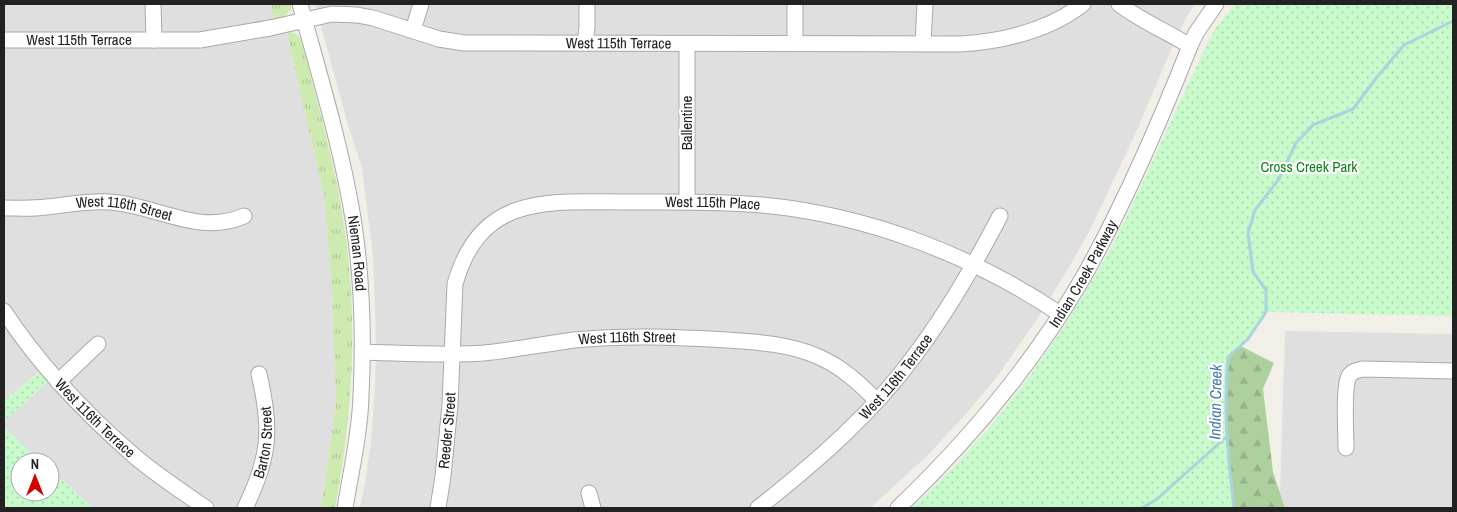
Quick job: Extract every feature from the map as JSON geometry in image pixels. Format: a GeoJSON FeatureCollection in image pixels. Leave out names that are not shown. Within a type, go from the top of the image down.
{"type":"FeatureCollection","features":[{"type":"Feature","properties":{"kind":"street","name":"West 115th Terrace"},"geometry":{"type":"LineString","coordinates":[[153,4],[154,40]]}},
{"type":"Feature","properties":{"kind":"street","name":"Nieman Road"},"geometry":{"type":"LineString","coordinates":[[300,4],[343,166],[358,266],[362,352],[361,398],[355,450],[345,508]]}},
{"type":"Feature","properties":{"kind":"street"},"geometry":{"type":"LineString","coordinates":[[413,30],[421,4]]}},
{"type":"Feature","properties":{"kind":"street"},"geometry":{"type":"LineString","coordinates":[[585,43],[587,4]]}},
{"type":"Feature","properties":{"kind":"street"},"geometry":{"type":"LineString","coordinates":[[795,43],[796,4]]}},
{"type":"Feature","properties":{"kind":"street"},"geometry":{"type":"LineString","coordinates":[[923,43],[925,4]]}},
{"type":"Feature","properties":{"kind":"street","name":"West 115th Terrace"},"geometry":{"type":"LineString","coordinates":[[4,40],[200,40],[270,28],[332,14],[356,15],[439,39],[464,43],[989,42],[1017,36],[1042,27],[1066,16],[1083,4]]}},
{"type":"Feature","properties":{"kind":"street"},"geometry":{"type":"LineString","coordinates":[[1120,4],[1134,16],[1172,34],[1190,46]]}},
{"type":"Feature","properties":{"kind":"street","name":"Indian Creek Parkway"},"geometry":{"type":"LineString","coordinates":[[898,508],[934,474],[966,439],[1008,388],[1060,314],[1106,235],[1128,190],[1196,33],[1216,4]]}},
{"type":"Feature","properties":{"kind":"street","name":"Ballentine"},"geometry":{"type":"LineString","coordinates":[[687,44],[687,202]]}},
{"type":"Feature","properties":{"kind":"street","name":"West 116th Street"},"geometry":{"type":"LineString","coordinates":[[4,208],[46,207],[75,202],[98,201],[133,205],[192,222],[210,224],[234,220],[244,216]]}},
{"type":"Feature","properties":{"kind":"street","name":"West 115th Place"},"geometry":{"type":"LineString","coordinates":[[453,355],[454,296],[460,266],[468,249],[480,234],[498,218],[516,209],[545,202],[687,202],[762,205],[807,211],[899,235],[944,252],[987,271],[1040,300],[1060,314]]}},
{"type":"Feature","properties":{"kind":"street","name":"West 116th Terrace"},"geometry":{"type":"LineString","coordinates":[[758,508],[828,450],[915,356],[946,312],[1000,216]]}},
{"type":"Feature","properties":{"kind":"street","name":"West 116th Terrace"},"geometry":{"type":"LineString","coordinates":[[4,311],[26,344],[86,412],[132,454],[206,508]]}},
{"type":"Feature","properties":{"kind":"street","name":"West 116th Street"},"geometry":{"type":"LineString","coordinates":[[362,352],[453,355],[574,340],[628,337],[678,337],[756,342],[798,349],[820,357],[840,368],[859,382],[876,400]]}},
{"type":"Feature","properties":{"kind":"street"},"geometry":{"type":"LineString","coordinates":[[58,382],[98,344]]}},
{"type":"Feature","properties":{"kind":"street","name":"Reeder Street"},"geometry":{"type":"LineString","coordinates":[[438,508],[450,405],[453,355]]}},
{"type":"Feature","properties":{"kind":"street"},"geometry":{"type":"LineString","coordinates":[[1346,448],[1346,388],[1350,375],[1355,371],[1363,369],[1453,371]]}},
{"type":"Feature","properties":{"kind":"street","name":"Barton Street"},"geometry":{"type":"LineString","coordinates":[[245,508],[256,486],[264,462],[268,436],[266,405],[259,374]]}},
{"type":"Feature","properties":{"kind":"street"},"geometry":{"type":"LineString","coordinates":[[589,493],[593,508]]}},
{"type":"Feature","properties":{"kind":"shaded area"},"geometry":{"type":"Polygon","coordinates":[[[4,4],[270,4],[274,19],[286,31],[324,196],[332,292],[336,404],[321,508],[93,508],[60,479],[60,452],[30,452],[4,428],[4,422],[48,381],[39,372],[4,400],[4,4]]]}},
{"type":"Feature","properties":{"kind":"shaded area"},"geometry":{"type":"Polygon","coordinates":[[[315,4],[1195,4],[1172,47],[1138,128],[1090,230],[1034,324],[996,378],[965,415],[927,456],[870,508],[360,508],[371,443],[375,387],[376,342],[373,255],[362,168],[348,125],[315,4]]]}},
{"type":"Feature","properties":{"kind":"shaded area"},"geometry":{"type":"Polygon","coordinates":[[[1285,331],[1453,334],[1453,508],[1285,508],[1280,495],[1285,331]]]}},
{"type":"Feature","properties":{"kind":"green space"},"geometry":{"type":"Polygon","coordinates":[[[270,4],[291,4],[291,10],[282,18],[274,19],[270,4]]]}},
{"type":"Feature","properties":{"kind":"green space","name":"Cross Creek Park"},"geometry":{"type":"Polygon","coordinates":[[[1235,4],[1453,4],[1453,316],[1266,312],[1248,339],[1228,357],[1225,411],[1234,508],[911,508],[960,460],[1005,408],[1027,380],[1066,323],[1109,252],[1214,30],[1235,4]]]}},
{"type":"Feature","properties":{"kind":"green space"},"geometry":{"type":"Polygon","coordinates":[[[286,31],[296,34],[301,39],[338,187],[350,272],[352,340],[349,407],[346,441],[335,508],[321,508],[336,404],[332,292],[324,196],[286,31]]]}},
{"type":"Feature","properties":{"kind":"green space"},"geometry":{"type":"Polygon","coordinates":[[[1213,332],[1274,363],[1263,389],[1273,472],[1285,508],[1012,508],[1213,332]]]}},
{"type":"Feature","properties":{"kind":"green space"},"geometry":{"type":"Polygon","coordinates":[[[40,372],[48,381],[4,422],[4,400],[40,372]]]}},
{"type":"Feature","properties":{"kind":"green space"},"geometry":{"type":"Polygon","coordinates":[[[4,428],[30,452],[10,452],[10,502],[60,502],[60,479],[93,508],[7,508],[4,507],[4,428]]]}},
{"type":"Feature","properties":{"kind":"waterway","name":"Indian Creek"},"geometry":{"type":"LineString","coordinates":[[1234,508],[1226,414],[1228,357],[1248,339],[1266,312],[1266,290],[1253,272],[1248,233],[1255,210],[1279,179],[1296,143],[1313,125],[1353,109],[1404,45],[1453,21]]}},
{"type":"Feature","properties":{"kind":"waterway"},"geometry":{"type":"LineString","coordinates":[[1142,508],[1157,499],[1225,438]]}}]}
